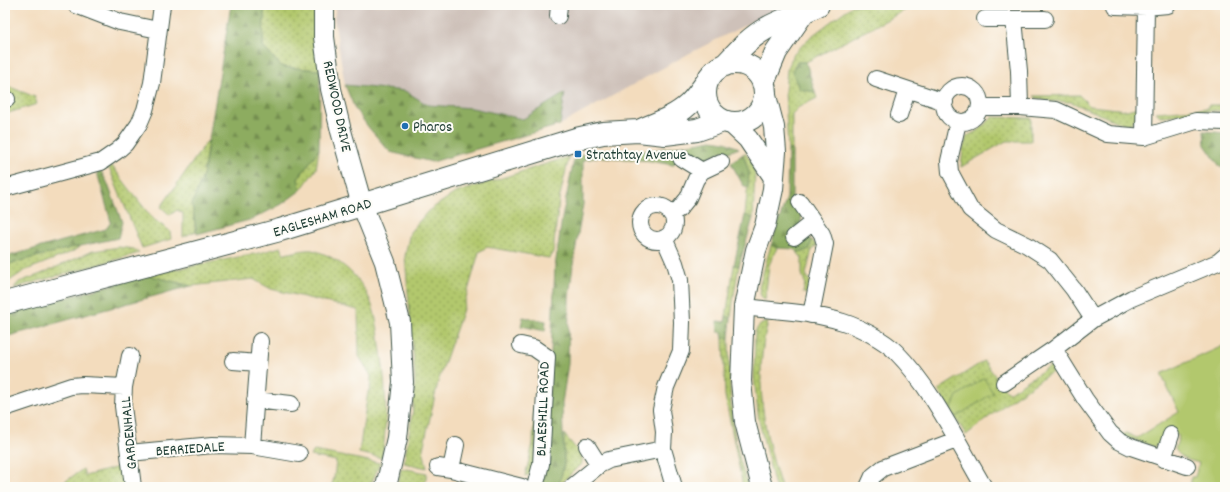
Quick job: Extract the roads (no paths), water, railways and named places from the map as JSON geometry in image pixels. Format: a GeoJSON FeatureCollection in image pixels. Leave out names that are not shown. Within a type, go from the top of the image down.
{"type":"FeatureCollection","features":[{"type":"Feature","properties":{"kind":"main road"},"geometry":{"type":"LineString","coordinates":[[725,65],[743,45],[767,28],[810,9]]}},
{"type":"Feature","properties":{"kind":"main road"},"geometry":{"type":"LineString","coordinates":[[764,87],[759,75],[752,68],[734,63],[717,69],[710,75],[704,92],[706,102],[715,117],[727,122],[740,123],[748,121],[755,116],[761,109],[764,100],[764,87],[776,52],[810,9]]}},
{"type":"Feature","properties":{"kind":"main road","name":"EAGLESHAM ROAD"},"geometry":{"type":"LineString","coordinates":[[638,131],[662,122],[681,111],[689,104],[706,83]]}},
{"type":"Feature","properties":{"kind":"main road","name":"EAGLESHAM ROAD"},"geometry":{"type":"LineString","coordinates":[[5,303],[229,244],[576,139],[603,133],[638,131],[665,134],[697,130],[727,122]]}},
{"type":"Feature","properties":{"kind":"street"},"geometry":{"type":"LineString","coordinates":[[76,5],[120,22],[158,30]]}},
{"type":"Feature","properties":{"kind":"street"},"geometry":{"type":"LineString","coordinates":[[5,188],[101,162],[125,144],[139,124],[145,110],[152,83],[162,5]]}},
{"type":"Feature","properties":{"kind":"street","name":"REDWOOD DRIVE"},"geometry":{"type":"LineString","coordinates":[[324,5],[324,37],[331,89],[341,131],[362,205],[385,262],[400,322],[402,389],[398,438],[386,487]]}},
{"type":"Feature","properties":{"kind":"street"},"geometry":{"type":"LineString","coordinates":[[1115,6],[1146,7],[1168,5]]}},
{"type":"Feature","properties":{"kind":"street"},"geometry":{"type":"LineString","coordinates":[[1144,137],[1146,7]]}},
{"type":"Feature","properties":{"kind":"street"},"geometry":{"type":"LineString","coordinates":[[1014,19],[1019,71],[1020,107]]}},
{"type":"Feature","properties":{"kind":"street"},"geometry":{"type":"LineString","coordinates":[[985,20],[1045,19]]}},
{"type":"Feature","properties":{"kind":"street"},"geometry":{"type":"LineString","coordinates":[[876,79],[945,102]]}},
{"type":"Feature","properties":{"kind":"street"},"geometry":{"type":"LineString","coordinates":[[960,86],[966,87],[976,93],[979,98],[980,107],[977,115],[973,118],[964,122],[958,122],[950,116],[945,107],[945,102],[950,92],[960,86]]}},
{"type":"Feature","properties":{"kind":"street"},"geometry":{"type":"LineString","coordinates":[[762,487],[745,422],[741,381],[744,307],[756,250],[765,226],[770,204],[773,189],[776,152],[774,128],[764,87]]}},
{"type":"Feature","properties":{"kind":"street"},"geometry":{"type":"LineString","coordinates":[[899,115],[908,90]]}},
{"type":"Feature","properties":{"kind":"street"},"geometry":{"type":"LineString","coordinates":[[980,107],[1020,107],[1056,110],[1108,134],[1144,137],[1196,121],[1225,122]]}},
{"type":"Feature","properties":{"kind":"street"},"geometry":{"type":"LineString","coordinates":[[727,122],[748,140],[773,176]]}},
{"type":"Feature","properties":{"kind":"street"},"geometry":{"type":"LineString","coordinates":[[958,122],[949,161],[950,172],[970,209],[996,230],[1027,245],[1050,260],[1074,290],[1093,319]]}},
{"type":"Feature","properties":{"kind":"street"},"geometry":{"type":"LineString","coordinates":[[681,158],[702,171]]}},
{"type":"Feature","properties":{"kind":"street"},"geometry":{"type":"LineString","coordinates":[[671,214],[688,198],[696,179],[702,171],[721,162]]}},
{"type":"Feature","properties":{"kind":"street"},"geometry":{"type":"LineString","coordinates":[[800,202],[822,234],[825,244],[811,315]]}},
{"type":"Feature","properties":{"kind":"street"},"geometry":{"type":"LineString","coordinates":[[655,206],[665,208],[671,214],[674,221],[674,226],[669,235],[664,238],[655,240],[645,235],[641,231],[640,220],[645,210],[655,206]]}},
{"type":"Feature","properties":{"kind":"street"},"geometry":{"type":"LineString","coordinates":[[794,237],[813,222]]}},
{"type":"Feature","properties":{"kind":"street"},"geometry":{"type":"LineString","coordinates":[[664,238],[675,263],[680,280],[682,322],[681,351],[666,387],[662,410],[664,432],[663,449],[674,487]]}},
{"type":"Feature","properties":{"kind":"street"},"geometry":{"type":"LineString","coordinates":[[1004,383],[1054,349],[1093,319],[1132,298],[1218,262],[1225,256]]}},
{"type":"Feature","properties":{"kind":"street"},"geometry":{"type":"LineString","coordinates":[[744,307],[811,315],[844,322],[895,351],[910,368],[934,401],[984,487]]}},
{"type":"Feature","properties":{"kind":"street"},"geometry":{"type":"LineString","coordinates":[[252,446],[260,341]]}},
{"type":"Feature","properties":{"kind":"street","name":"BLAESHILL ROAD"},"geometry":{"type":"LineString","coordinates":[[521,344],[534,348],[547,357],[541,464],[535,487]]}},
{"type":"Feature","properties":{"kind":"street"},"geometry":{"type":"LineString","coordinates":[[1054,349],[1085,399],[1110,433],[1119,441],[1163,459],[1187,466]]}},
{"type":"Feature","properties":{"kind":"street","name":"GARDENHALL"},"geometry":{"type":"LineString","coordinates":[[130,356],[124,387],[123,406],[133,487]]}},
{"type":"Feature","properties":{"kind":"street"},"geometry":{"type":"LineString","coordinates":[[233,361],[258,363]]}},
{"type":"Feature","properties":{"kind":"street"},"geometry":{"type":"LineString","coordinates":[[5,408],[71,386],[83,385],[124,387]]}},
{"type":"Feature","properties":{"kind":"street"},"geometry":{"type":"LineString","coordinates":[[255,400],[291,404]]}},
{"type":"Feature","properties":{"kind":"street"},"geometry":{"type":"LineString","coordinates":[[1163,459],[1171,435]]}},
{"type":"Feature","properties":{"kind":"street"},"geometry":{"type":"LineString","coordinates":[[868,487],[874,476],[883,468],[956,440]]}},
{"type":"Feature","properties":{"kind":"street","name":"BERRIEDALE"},"geometry":{"type":"LineString","coordinates":[[129,453],[213,445],[252,446],[299,454]]}},
{"type":"Feature","properties":{"kind":"street"},"geometry":{"type":"LineString","coordinates":[[456,446],[445,468],[522,487]]}},
{"type":"Feature","properties":{"kind":"street"},"geometry":{"type":"LineString","coordinates":[[587,446],[599,465]]}},
{"type":"Feature","properties":{"kind":"street"},"geometry":{"type":"LineString","coordinates":[[572,487],[599,465],[608,460],[663,449]]}},
{"type":"Feature","properties":{"kind":"place","name":"Pharos"},"geometry":{"type":"Point","coordinates":[405,126]}},
{"type":"Feature","properties":{"kind":"place","name":"Strathtay Avenue"},"geometry":{"type":"Point","coordinates":[578,154]}}]}
